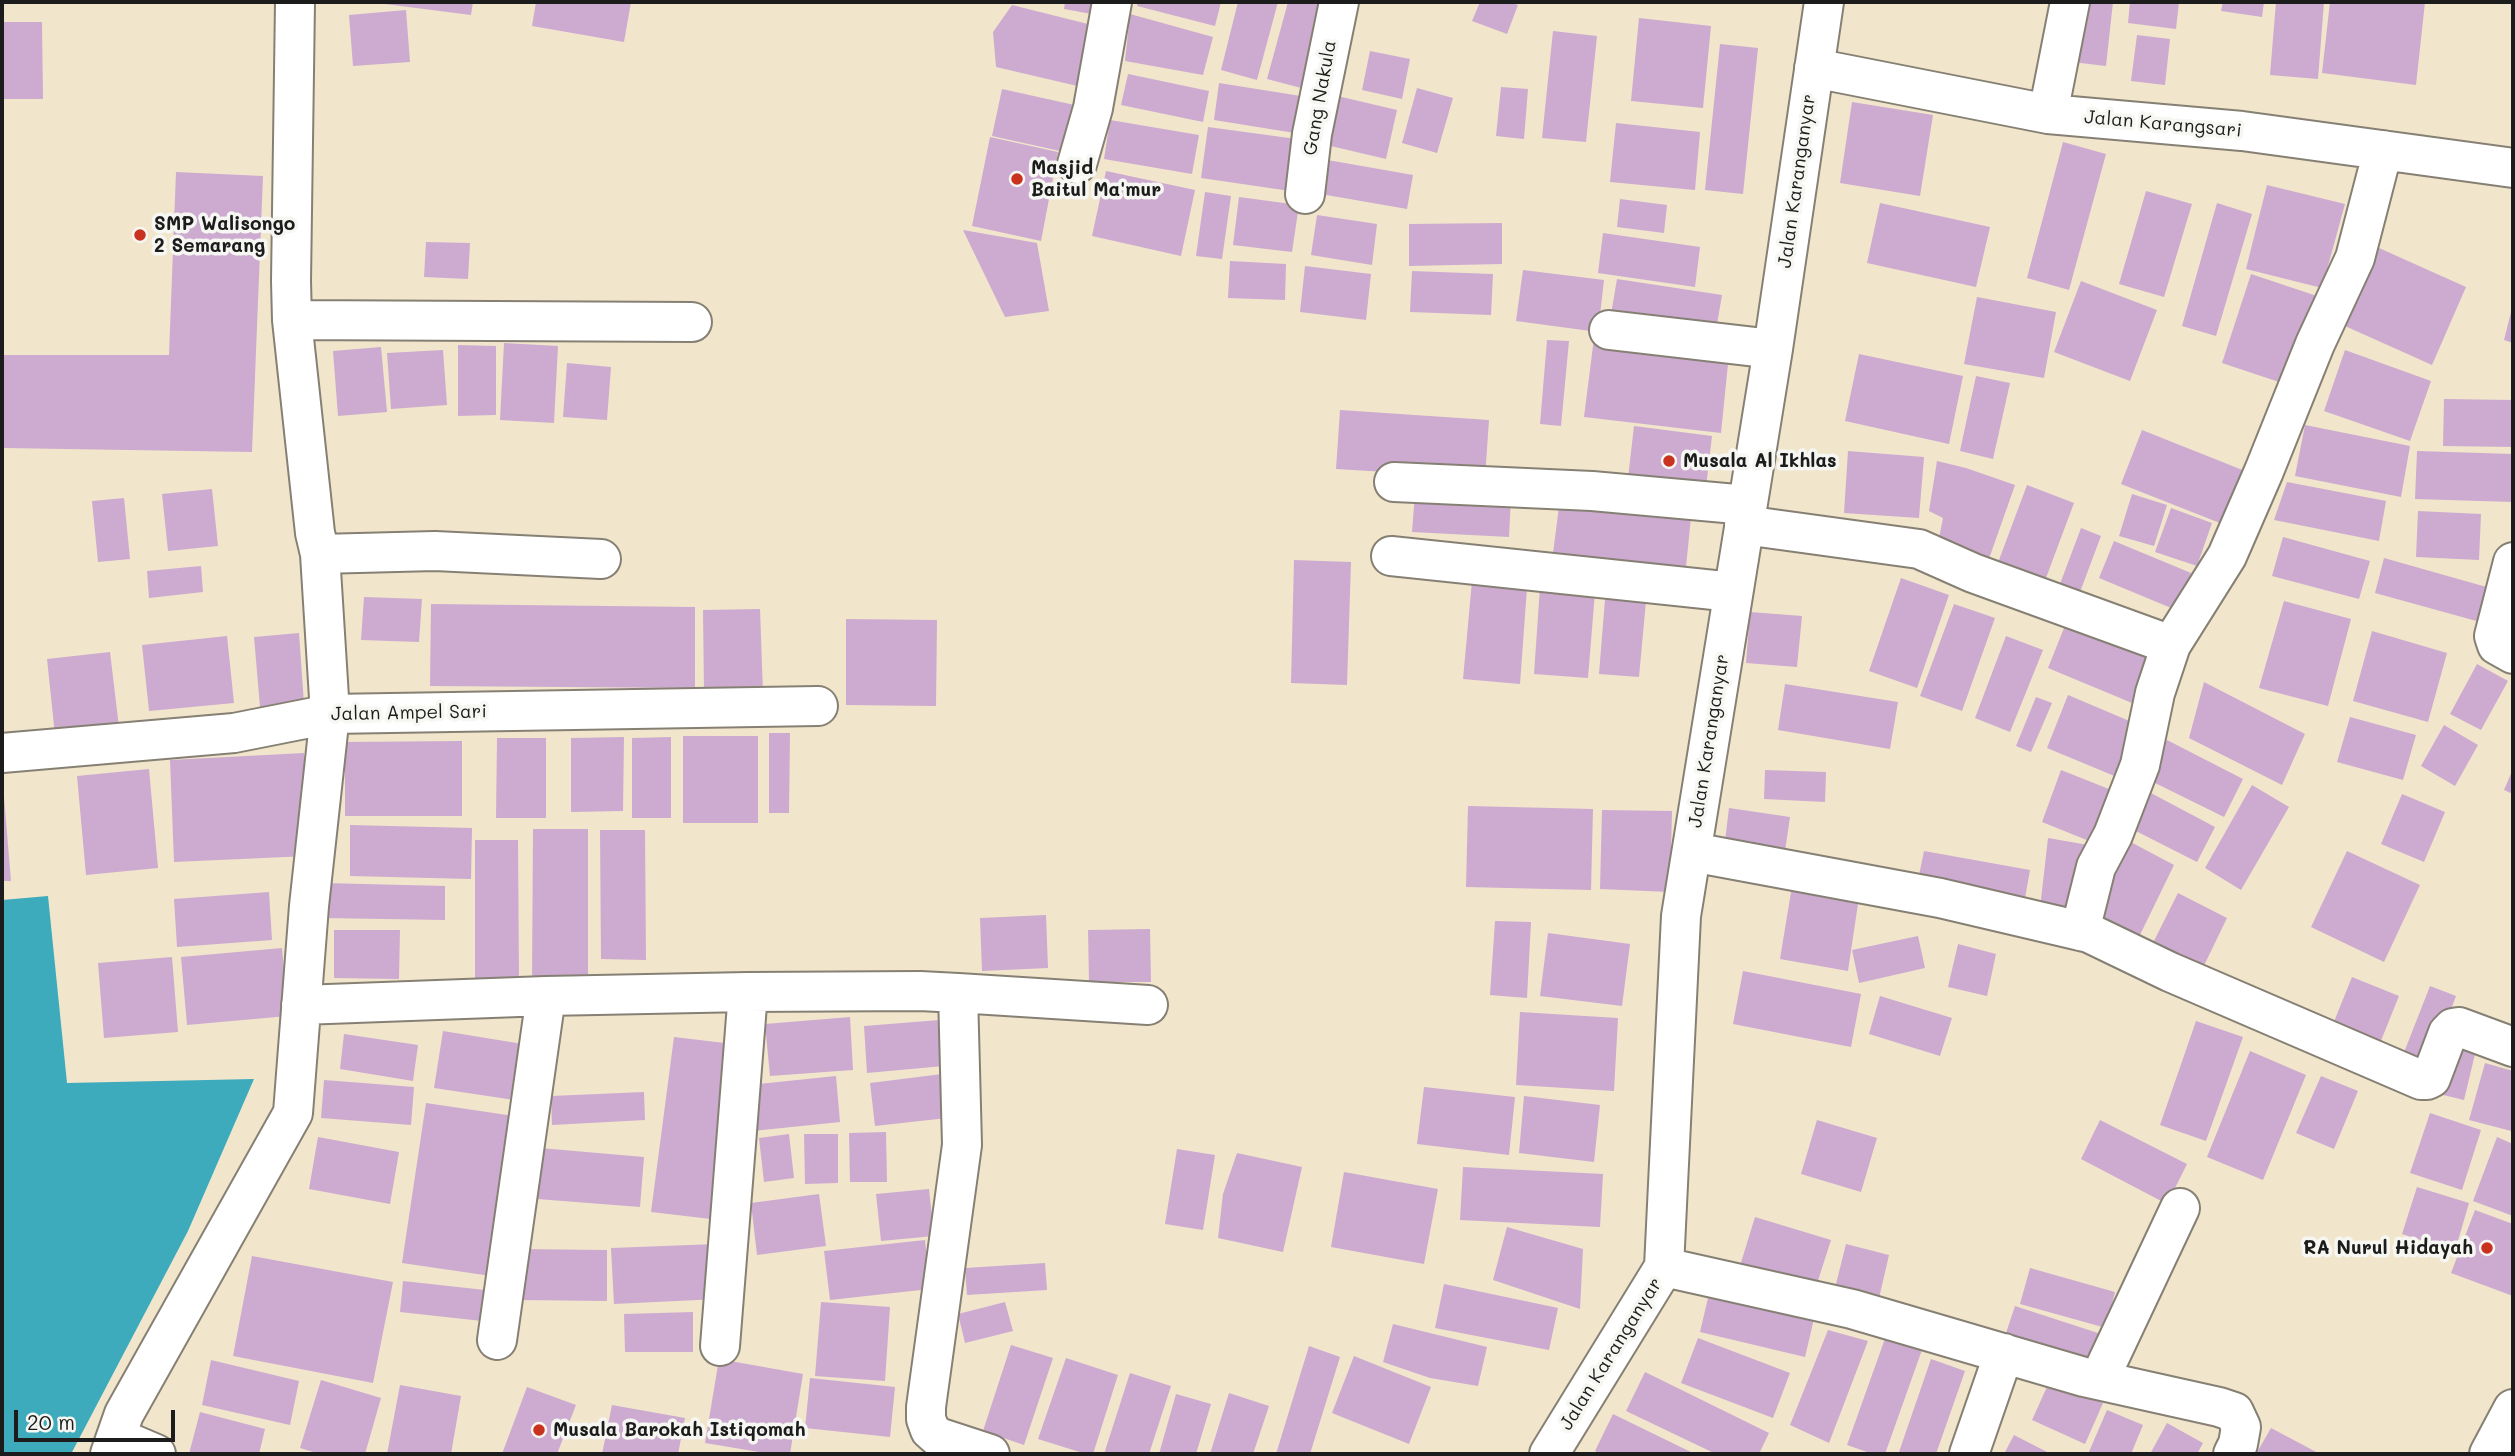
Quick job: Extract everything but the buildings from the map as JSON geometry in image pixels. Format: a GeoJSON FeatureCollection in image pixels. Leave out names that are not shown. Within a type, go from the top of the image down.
{"type":"FeatureCollection","features":[{"type":"Feature","properties":{"kind":"street"},"geometry":{"type":"LineString","coordinates":[[156,1454],[113,1446],[124,1415],[293,1113],[309,906],[330,714],[320,554],[292,320],[295,2]]}},
{"type":"Feature","properties":{"kind":"street"},"geometry":{"type":"LineString","coordinates":[[1077,164],[1093,108],[1112,2]]}},
{"type":"Feature","properties":{"kind":"street","name":"Gang Nakula"},"geometry":{"type":"LineString","coordinates":[[1305,194],[1312,134],[1339,2]]}},
{"type":"Feature","properties":{"kind":"street","name":"Jalan Karanganyar"},"geometry":{"type":"LineString","coordinates":[[1549,1454],[1664,1267],[1681,916],[1773,349],[1824,2]]}},
{"type":"Feature","properties":{"kind":"street"},"geometry":{"type":"LineString","coordinates":[[2048,114],[2070,2]]}},
{"type":"Feature","properties":{"kind":"street","name":"Jalan Karangsari"},"geometry":{"type":"LineString","coordinates":[[1814,68],[2048,114],[2242,131],[2513,168]]}},
{"type":"Feature","properties":{"kind":"street"},"geometry":{"type":"LineString","coordinates":[[2080,931],[2096,867],[2113,835],[2140,765],[2155,693],[2171,645],[2227,556],[2264,471],[2315,344],[2355,258],[2383,150]]}},
{"type":"Feature","properties":{"kind":"street"},"geometry":{"type":"LineString","coordinates":[[292,320],[692,322]]}},
{"type":"Feature","properties":{"kind":"street"},"geometry":{"type":"LineString","coordinates":[[1609,330],[1773,349]]}},
{"type":"Feature","properties":{"kind":"street"},"geometry":{"type":"LineString","coordinates":[[1394,482],[1592,491],[1745,515],[1919,549],[1973,573],[2171,645]]}},
{"type":"Feature","properties":{"kind":"street"},"geometry":{"type":"LineString","coordinates":[[320,554],[435,551],[601,559]]}},
{"type":"Feature","properties":{"kind":"street"},"geometry":{"type":"LineString","coordinates":[[1391,556],[1733,592]]}},
{"type":"Feature","properties":{"kind":"street"},"geometry":{"type":"LineString","coordinates":[[2513,562],[2494,636],[2497,645],[2513,654]]}},
{"type":"Feature","properties":{"kind":"street","name":"Jalan Ampel Sari"},"geometry":{"type":"LineString","coordinates":[[2,753],[234,733],[330,714],[818,706]]}},
{"type":"Feature","properties":{"kind":"street"},"geometry":{"type":"LineString","coordinates":[[1692,852],[1940,898],[2089,933],[2170,972],[2421,1080],[2431,1078],[2448,1032],[2453,1028],[2459,1027],[2513,1047]]}},
{"type":"Feature","properties":{"kind":"street"},"geometry":{"type":"LineString","coordinates":[[301,1005],[546,996],[920,990],[1147,1005]]}},
{"type":"Feature","properties":{"kind":"street"},"geometry":{"type":"LineString","coordinates":[[720,1346],[748,992]]}},
{"type":"Feature","properties":{"kind":"street"},"geometry":{"type":"LineString","coordinates":[[958,993],[962,1145],[926,1419],[930,1430],[938,1437],[990,1454]]}},
{"type":"Feature","properties":{"kind":"street"},"geometry":{"type":"LineString","coordinates":[[497,1340],[546,996]]}},
{"type":"Feature","properties":{"kind":"street"},"geometry":{"type":"LineString","coordinates":[[2099,1380],[2180,1208]]}},
{"type":"Feature","properties":{"kind":"street"},"geometry":{"type":"LineString","coordinates":[[1664,1267],[1852,1309],[2099,1380],[2234,1412],[2241,1427],[2238,1444],[2232,1454]]}},
{"type":"Feature","properties":{"kind":"street"},"geometry":{"type":"LineString","coordinates":[[1969,1454],[2004,1353]]}},
{"type":"Feature","properties":{"kind":"water"},"geometry":{"type":"Polygon","coordinates":[[[48,896],[67,1083],[254,1079],[188,1231],[71,1454],[2,1454],[2,900],[48,896]]]}},
{"type":"Feature","properties":{"kind":"place","name":"Masjid Baitul Ma'mur"},"geometry":{"type":"Point","coordinates":[1017,179]}},
{"type":"Feature","properties":{"kind":"place","name":"SMP Walisongo 2 Semarang"},"geometry":{"type":"Point","coordinates":[140,235]}},
{"type":"Feature","properties":{"kind":"place","name":"Musala Al Ikhlas"},"geometry":{"type":"Point","coordinates":[1669,461]}},
{"type":"Feature","properties":{"kind":"place","name":"RA Nurul Hidayah"},"geometry":{"type":"Point","coordinates":[2487,1248]}},
{"type":"Feature","properties":{"kind":"place","name":"Musala Barokah Istiqomah"},"geometry":{"type":"Point","coordinates":[539,1430]}}]}
